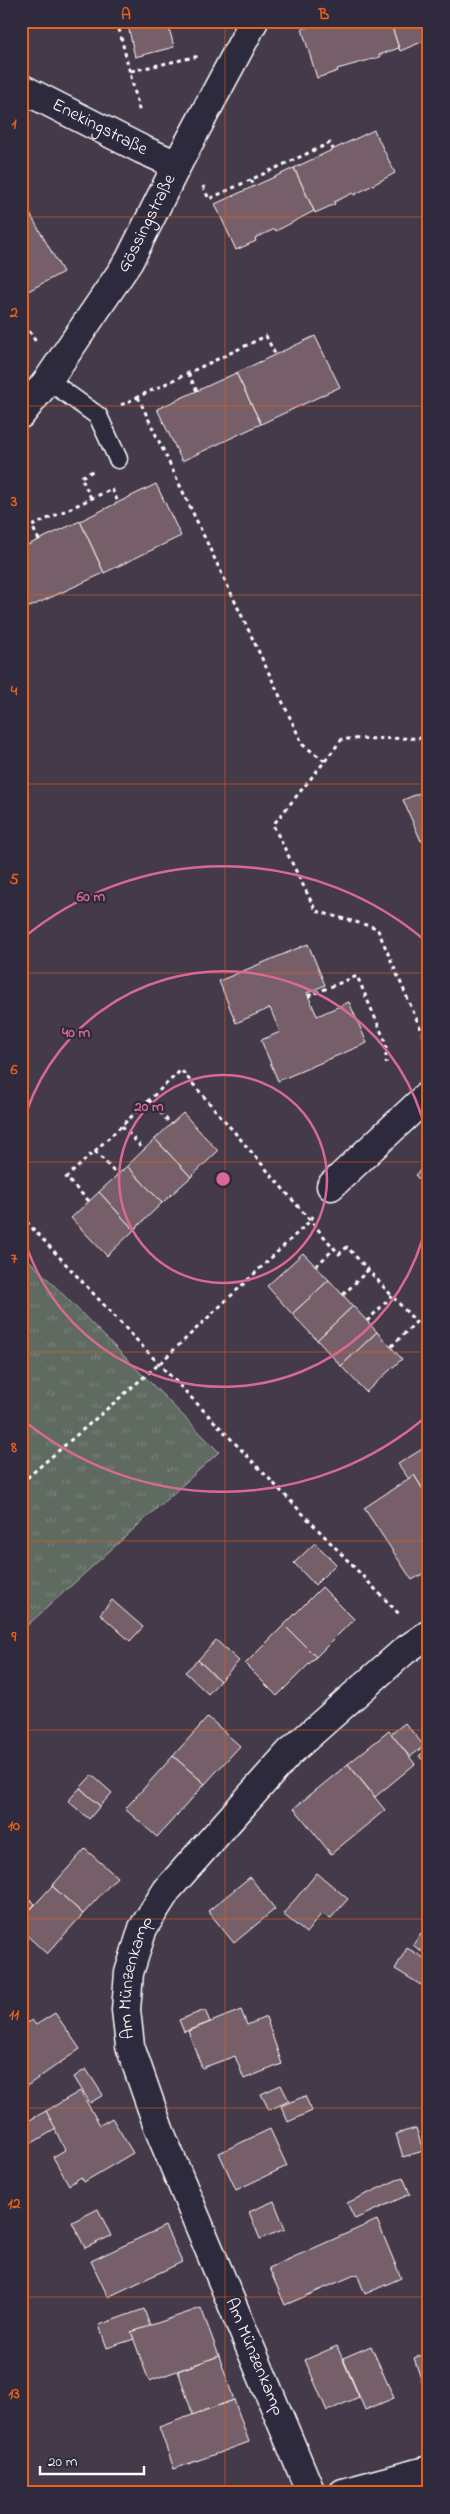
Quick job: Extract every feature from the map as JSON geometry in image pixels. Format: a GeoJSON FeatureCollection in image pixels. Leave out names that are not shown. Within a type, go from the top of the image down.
{"type":"FeatureCollection","features":[{"type":"Feature","properties":{"kind":"street","name":"Gössingstraße"},"geometry":{"type":"LineString","coordinates":[[21,414],[48,380],[129,261],[177,165],[254,21]]}},
{"type":"Feature","properties":{"kind":"street","name":"Enekingstraße"},"geometry":{"type":"LineString","coordinates":[[21,88],[141,149],[177,165]]}},
{"type":"Feature","properties":{"kind":"street"},"geometry":{"type":"LineString","coordinates":[[331,1186],[429,1094]]}},
{"type":"Feature","properties":{"kind":"street","name":"Am Münzenkamp"},"geometry":{"type":"LineString","coordinates":[[311,2493],[160,2132],[130,2046],[126,2010],[129,1973],[143,1928],[167,1890],[289,1753],[404,1651],[425,1636]]}},
{"type":"Feature","properties":{"kind":"street"},"geometry":{"type":"LineString","coordinates":[[343,2493],[429,2470]]}},
{"type":"Feature","properties":{"kind":"lane"},"geometry":{"type":"LineString","coordinates":[[48,380],[98,416],[118,459]]}},
{"type":"Feature","properties":{"kind":"path"},"geometry":{"type":"LineString","coordinates":[[117,21],[141,117]]}},
{"type":"Feature","properties":{"kind":"path"},"geometry":{"type":"LineString","coordinates":[[131,71],[206,55]]}},
{"type":"Feature","properties":{"kind":"path"},"geometry":{"type":"LineString","coordinates":[[202,183],[209,199],[330,143],[333,149]]}},
{"type":"Feature","properties":{"kind":"path"},"geometry":{"type":"LineString","coordinates":[[251,180],[254,186]]}},
{"type":"Feature","properties":{"kind":"path"},"geometry":{"type":"LineString","coordinates":[[21,317],[40,348]]}},
{"type":"Feature","properties":{"kind":"path"},"geometry":{"type":"LineString","coordinates":[[98,416],[266,336],[275,354]]}},
{"type":"Feature","properties":{"kind":"path"},"geometry":{"type":"LineString","coordinates":[[188,373],[197,391]]}},
{"type":"Feature","properties":{"kind":"path"},"geometry":{"type":"LineString","coordinates":[[138,397],[303,745],[325,761]]}},
{"type":"Feature","properties":{"kind":"path"},"geometry":{"type":"LineString","coordinates":[[39,540],[32,526],[112,489],[118,502]]}},
{"type":"Feature","properties":{"kind":"path"},"geometry":{"type":"LineString","coordinates":[[429,738],[342,739],[273,825],[316,911],[378,928],[429,1048]]}},
{"type":"Feature","properties":{"kind":"path"},"geometry":{"type":"LineString","coordinates":[[308,996],[357,976],[386,1043],[386,1063]]}},
{"type":"Feature","properties":{"kind":"path"},"geometry":{"type":"LineString","coordinates":[[89,1201],[66,1178],[181,1070],[339,1254],[347,1247],[416,1322],[391,1347]]}},
{"type":"Feature","properties":{"kind":"path"},"geometry":{"type":"LineString","coordinates":[[149,1100],[171,1124]]}},
{"type":"Feature","properties":{"kind":"path"},"geometry":{"type":"LineString","coordinates":[[122,1126],[144,1150]]}},
{"type":"Feature","properties":{"kind":"path"},"geometry":{"type":"LineString","coordinates":[[95,1151],[117,1175]]}},
{"type":"Feature","properties":{"kind":"path"},"geometry":{"type":"LineString","coordinates":[[21,1483],[159,1364],[310,1221],[331,1186]]}},
{"type":"Feature","properties":{"kind":"path"},"geometry":{"type":"LineString","coordinates":[[21,1216],[159,1364],[425,1636]]}},
{"type":"Feature","properties":{"kind":"path"},"geometry":{"type":"LineString","coordinates":[[316,1266],[335,1248]]}},
{"type":"Feature","properties":{"kind":"path"},"geometry":{"type":"LineString","coordinates":[[343,1295],[368,1270]]}},
{"type":"Feature","properties":{"kind":"path"},"geometry":{"type":"LineString","coordinates":[[367,1321],[392,1296]]}},
{"type":"Feature","properties":{"kind":"green space"},"geometry":{"type":"Polygon","coordinates":[[[21,1252],[219,1452],[21,1631],[21,1252]]]}},
{"type":"Feature","properties":{"kind":"building"},"geometry":{"type":"Polygon","coordinates":[[[127,21],[176,21],[168,24],[174,47],[135,57],[127,21]]]}},
{"type":"Feature","properties":{"kind":"building"},"geometry":{"type":"Polygon","coordinates":[[[325,21],[390,21],[399,48],[379,55],[380,57],[337,69],[338,71],[317,78],[302,29],[325,21]]]}},
{"type":"Feature","properties":{"kind":"building"},"geometry":{"type":"Polygon","coordinates":[[[390,21],[429,21],[429,39],[400,51],[390,21]]]}},
{"type":"Feature","properties":{"kind":"building"},"geometry":{"type":"Polygon","coordinates":[[[374,130],[395,173],[315,213],[294,168],[374,130]]]}},
{"type":"Feature","properties":{"kind":"building"},"geometry":{"type":"Polygon","coordinates":[[[294,168],[314,211],[276,231],[275,229],[255,238],[256,241],[236,250],[215,204],[294,168]]]}},
{"type":"Feature","properties":{"kind":"building"},"geometry":{"type":"Polygon","coordinates":[[[21,198],[63,272],[21,295],[21,198]]]}},
{"type":"Feature","properties":{"kind":"building"},"geometry":{"type":"Polygon","coordinates":[[[315,336],[340,387],[261,424],[236,373],[315,336]]]}},
{"type":"Feature","properties":{"kind":"building"},"geometry":{"type":"Polygon","coordinates":[[[236,373],[261,424],[182,461],[157,409],[236,373]]]}},
{"type":"Feature","properties":{"kind":"building"},"geometry":{"type":"Polygon","coordinates":[[[156,484],[181,536],[104,573],[80,521],[156,484]]]}},
{"type":"Feature","properties":{"kind":"building"},"geometry":{"type":"Polygon","coordinates":[[[80,521],[104,573],[23,610],[21,548],[80,521]]]}},
{"type":"Feature","properties":{"kind":"building"},"geometry":{"type":"Polygon","coordinates":[[[429,789],[429,838],[421,841],[403,800],[429,789]]]}},
{"type":"Feature","properties":{"kind":"building"},"geometry":{"type":"Polygon","coordinates":[[[308,944],[325,985],[307,993],[317,1016],[349,1002],[367,1043],[278,1081],[261,1040],[280,1032],[270,1008],[236,1023],[219,981],[308,944]]]}},
{"type":"Feature","properties":{"kind":"building"},"geometry":{"type":"Polygon","coordinates":[[[183,1113],[218,1151],[191,1177],[155,1139],[183,1113]]]}},
{"type":"Feature","properties":{"kind":"building"},"geometry":{"type":"Polygon","coordinates":[[[155,1139],[191,1177],[162,1203],[127,1166],[155,1139]]]}},
{"type":"Feature","properties":{"kind":"building"},"geometry":{"type":"Polygon","coordinates":[[[429,1162],[429,1189],[415,1175],[429,1162]]]}},
{"type":"Feature","properties":{"kind":"building"},"geometry":{"type":"Polygon","coordinates":[[[127,1166],[162,1203],[134,1230],[99,1192],[127,1166]]]}},
{"type":"Feature","properties":{"kind":"building"},"geometry":{"type":"Polygon","coordinates":[[[99,1192],[134,1230],[107,1256],[71,1218],[99,1192]]]}},
{"type":"Feature","properties":{"kind":"building"},"geometry":{"type":"Polygon","coordinates":[[[303,1253],[329,1280],[292,1314],[267,1286],[303,1253]]]}},
{"type":"Feature","properties":{"kind":"building"},"geometry":{"type":"Polygon","coordinates":[[[329,1280],[353,1306],[317,1340],[292,1314],[329,1280]]]}},
{"type":"Feature","properties":{"kind":"building"},"geometry":{"type":"Polygon","coordinates":[[[353,1306],[377,1332],[341,1366],[317,1340],[353,1306]]]}},
{"type":"Feature","properties":{"kind":"building"},"geometry":{"type":"Polygon","coordinates":[[[377,1332],[402,1359],[366,1392],[341,1366],[377,1332]]]}},
{"type":"Feature","properties":{"kind":"building"},"geometry":{"type":"Polygon","coordinates":[[[424,1448],[429,1455],[429,1499],[414,1475],[409,1479],[398,1464],[424,1448]]]}},
{"type":"Feature","properties":{"kind":"building"},"geometry":{"type":"Polygon","coordinates":[[[414,1475],[429,1499],[429,1570],[412,1580],[364,1508],[414,1475]]]}},
{"type":"Feature","properties":{"kind":"building"},"geometry":{"type":"Polygon","coordinates":[[[315,1543],[336,1564],[315,1585],[294,1563],[315,1543]]]}},
{"type":"Feature","properties":{"kind":"building"},"geometry":{"type":"Polygon","coordinates":[[[322,1587],[354,1619],[316,1657],[284,1625],[322,1587]]]}},
{"type":"Feature","properties":{"kind":"building"},"geometry":{"type":"Polygon","coordinates":[[[112,1600],[143,1627],[130,1641],[100,1614],[112,1600]]]}},
{"type":"Feature","properties":{"kind":"building"},"geometry":{"type":"Polygon","coordinates":[[[284,1625],[316,1657],[277,1696],[245,1664],[284,1625]]]}},
{"type":"Feature","properties":{"kind":"building"},"geometry":{"type":"Polygon","coordinates":[[[216,1640],[239,1661],[220,1681],[198,1660],[216,1640]]]}},
{"type":"Feature","properties":{"kind":"building"},"geometry":{"type":"Polygon","coordinates":[[[198,1660],[220,1681],[208,1694],[185,1672],[198,1660]]]}},
{"type":"Feature","properties":{"kind":"building"},"geometry":{"type":"Polygon","coordinates":[[[208,1717],[240,1746],[205,1784],[173,1756],[208,1717]]]}},
{"type":"Feature","properties":{"kind":"building"},"geometry":{"type":"Polygon","coordinates":[[[405,1723],[424,1746],[410,1757],[391,1734],[405,1723]]]}},
{"type":"Feature","properties":{"kind":"building"},"geometry":{"type":"Polygon","coordinates":[[[389,1731],[415,1764],[375,1797],[348,1764],[389,1731]]]}},
{"type":"Feature","properties":{"kind":"building"},"geometry":{"type":"Polygon","coordinates":[[[429,1748],[429,1767],[419,1756],[429,1748]]]}},
{"type":"Feature","properties":{"kind":"building"},"geometry":{"type":"Polygon","coordinates":[[[173,1756],[205,1784],[157,1837],[125,1809],[173,1756]]]}},
{"type":"Feature","properties":{"kind":"building"},"geometry":{"type":"Polygon","coordinates":[[[348,1764],[385,1810],[331,1854],[294,1808],[348,1764]]]}},
{"type":"Feature","properties":{"kind":"building"},"geometry":{"type":"Polygon","coordinates":[[[92,1775],[112,1793],[100,1806],[80,1788],[92,1775]]]}},
{"type":"Feature","properties":{"kind":"building"},"geometry":{"type":"Polygon","coordinates":[[[80,1788],[100,1806],[89,1819],[68,1801],[80,1788]]]}},
{"type":"Feature","properties":{"kind":"building"},"geometry":{"type":"Polygon","coordinates":[[[85,1849],[117,1877],[83,1914],[52,1886],[85,1849]]]}},
{"type":"Feature","properties":{"kind":"building"},"geometry":{"type":"Polygon","coordinates":[[[317,1873],[348,1899],[330,1919],[322,1913],[306,1933],[283,1914],[317,1873]]]}},
{"type":"Feature","properties":{"kind":"building"},"geometry":{"type":"Polygon","coordinates":[[[250,1877],[275,1909],[234,1943],[208,1911],[250,1877]]]}},
{"type":"Feature","properties":{"kind":"building"},"geometry":{"type":"Polygon","coordinates":[[[52,1886],[83,1914],[47,1954],[21,1930],[21,1920],[52,1886]]]}},
{"type":"Feature","properties":{"kind":"building"},"geometry":{"type":"Polygon","coordinates":[[[21,1891],[35,1904],[21,1920],[21,1891]]]}},
{"type":"Feature","properties":{"kind":"building"},"geometry":{"type":"Polygon","coordinates":[[[421,1933],[429,1938],[429,1957],[413,1945],[421,1933]]]}},
{"type":"Feature","properties":{"kind":"building"},"geometry":{"type":"Polygon","coordinates":[[[407,1948],[429,1961],[429,1973],[421,1985],[395,1969],[407,1948]]]}},
{"type":"Feature","properties":{"kind":"building"},"geometry":{"type":"Polygon","coordinates":[[[205,2010],[210,2022],[184,2032],[179,2020],[205,2010]]]}},
{"type":"Feature","properties":{"kind":"building"},"geometry":{"type":"Polygon","coordinates":[[[241,2010],[247,2025],[266,2017],[282,2064],[244,2079],[235,2056],[202,2068],[188,2031],[241,2010]]]}},
{"type":"Feature","properties":{"kind":"building"},"geometry":{"type":"Polygon","coordinates":[[[55,2013],[80,2049],[21,2090],[21,2027],[32,2020],[36,2025],[55,2013]]]}},
{"type":"Feature","properties":{"kind":"building"},"geometry":{"type":"Polygon","coordinates":[[[86,2069],[103,2095],[90,2103],[74,2077],[86,2069]]]}},
{"type":"Feature","properties":{"kind":"building"},"geometry":{"type":"Polygon","coordinates":[[[281,2085],[289,2101],[269,2110],[261,2094],[281,2085]]]}},
{"type":"Feature","properties":{"kind":"building"},"geometry":{"type":"Polygon","coordinates":[[[80,2091],[100,2125],[112,2118],[133,2153],[84,2182],[81,2177],[69,2185],[53,2157],[65,2150],[46,2111],[80,2091]]]}},
{"type":"Feature","properties":{"kind":"building"},"geometry":{"type":"Polygon","coordinates":[[[305,2096],[312,2111],[288,2122],[281,2106],[305,2096]]]}},
{"type":"Feature","properties":{"kind":"building"},"geometry":{"type":"Polygon","coordinates":[[[46,2111],[56,2129],[32,2143],[21,2125],[46,2111]]]}},
{"type":"Feature","properties":{"kind":"building"},"geometry":{"type":"Polygon","coordinates":[[[416,2128],[423,2151],[403,2157],[396,2134],[416,2128]]]}},
{"type":"Feature","properties":{"kind":"building"},"geometry":{"type":"Polygon","coordinates":[[[270,2129],[287,2166],[236,2190],[219,2153],[270,2129]]]}},
{"type":"Feature","properties":{"kind":"building"},"geometry":{"type":"Polygon","coordinates":[[[403,2177],[410,2194],[355,2219],[347,2203],[403,2177]]]}},
{"type":"Feature","properties":{"kind":"building"},"geometry":{"type":"Polygon","coordinates":[[[274,2201],[285,2229],[260,2239],[249,2212],[274,2201]]]}},
{"type":"Feature","properties":{"kind":"building"},"geometry":{"type":"Polygon","coordinates":[[[98,2209],[111,2236],[85,2248],[72,2222],[98,2209]]]}},
{"type":"Feature","properties":{"kind":"building"},"geometry":{"type":"Polygon","coordinates":[[[377,2220],[401,2278],[365,2294],[357,2274],[285,2305],[269,2268],[377,2220]]]}},
{"type":"Feature","properties":{"kind":"building"},"geometry":{"type":"Polygon","coordinates":[[[165,2226],[182,2262],[108,2297],[91,2261],[165,2226]]]}},
{"type":"Feature","properties":{"kind":"building"},"geometry":{"type":"Polygon","coordinates":[[[201,2308],[219,2356],[149,2381],[131,2332],[201,2308]]]}},
{"type":"Feature","properties":{"kind":"building"},"geometry":{"type":"Polygon","coordinates":[[[144,2309],[150,2326],[131,2332],[134,2339],[107,2348],[99,2325],[144,2309]]]}},
{"type":"Feature","properties":{"kind":"building"},"geometry":{"type":"Polygon","coordinates":[[[337,2346],[359,2397],[327,2411],[305,2360],[337,2346]]]}},
{"type":"Feature","properties":{"kind":"building"},"geometry":{"type":"Polygon","coordinates":[[[371,2346],[394,2398],[365,2410],[343,2358],[371,2346]]]}},
{"type":"Feature","properties":{"kind":"building"},"geometry":{"type":"Polygon","coordinates":[[[429,2353],[429,2402],[414,2358],[429,2353]]]}},
{"type":"Feature","properties":{"kind":"building"},"geometry":{"type":"Polygon","coordinates":[[[219,2356],[234,2400],[193,2415],[178,2371],[219,2356]]]}},
{"type":"Feature","properties":{"kind":"building"},"geometry":{"type":"Polygon","coordinates":[[[234,2400],[249,2442],[174,2469],[159,2427],[234,2400]]]}}]}
